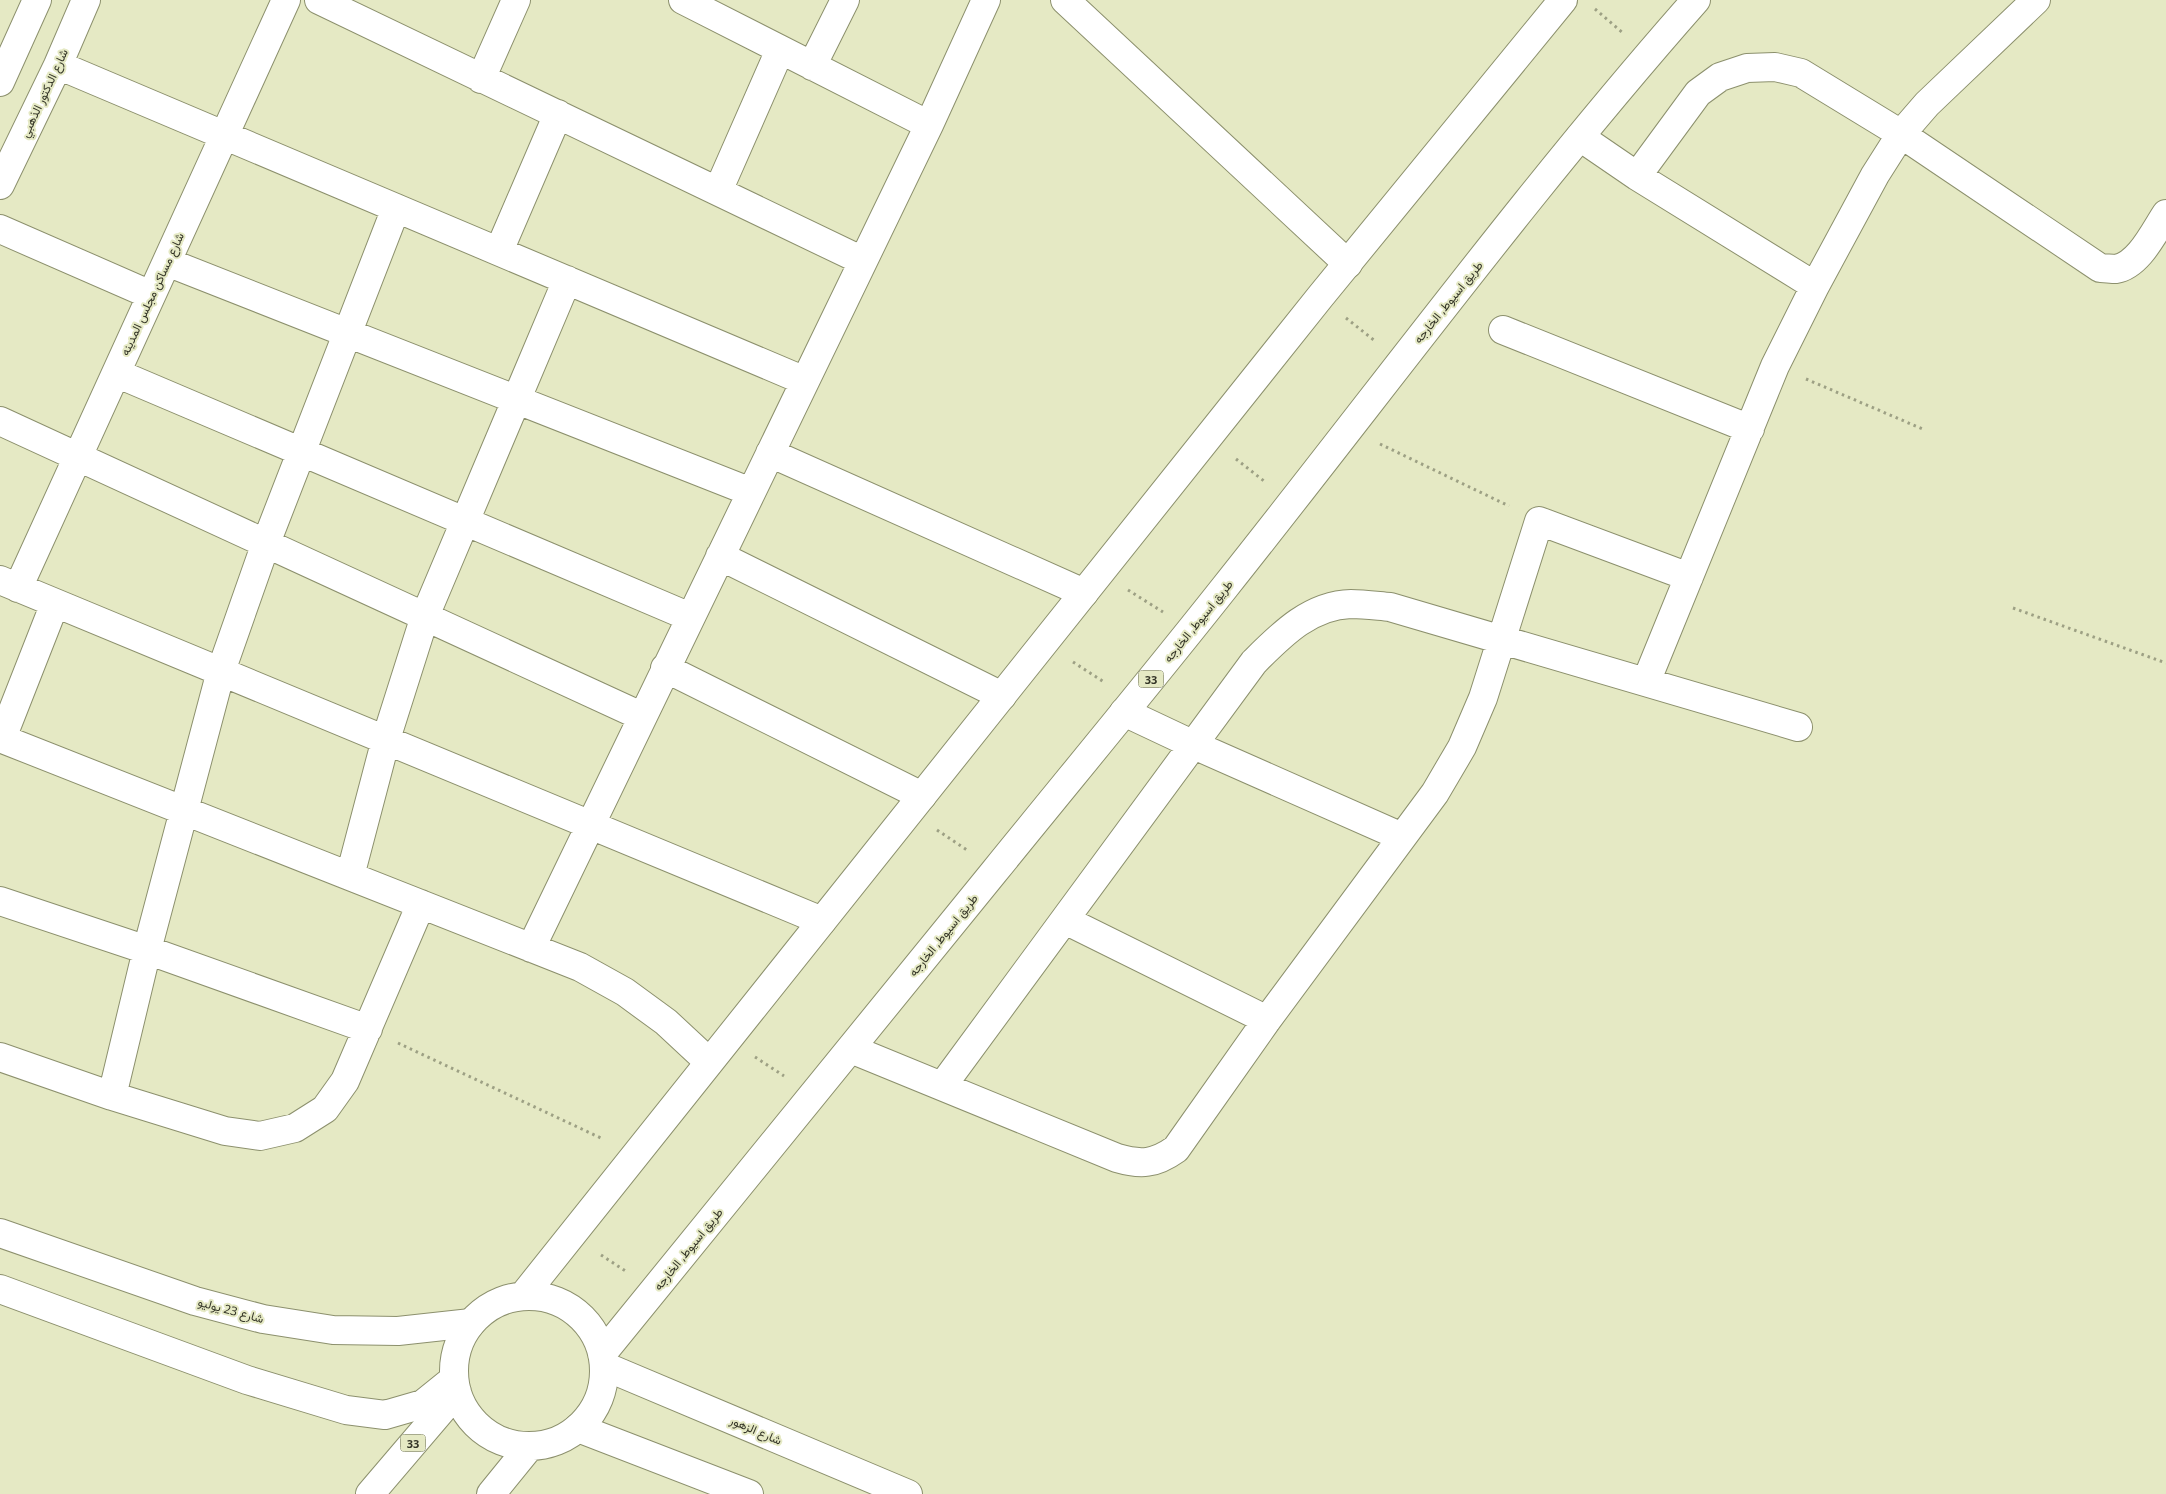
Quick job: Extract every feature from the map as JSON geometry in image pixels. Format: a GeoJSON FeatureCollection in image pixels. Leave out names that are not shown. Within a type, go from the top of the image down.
{"type":"FeatureCollection","features":[{"type":"Feature","properties":{"kind":"main road"},"geometry":{"type":"LineString","coordinates":[[0,82],[37,0]]}},
{"type":"Feature","properties":{"kind":"main road","name":"شارع الدكتور الذهبي"},"geometry":{"type":"LineString","coordinates":[[0,185],[58,65],[86,0]]}},
{"type":"Feature","properties":{"kind":"main road","name":"شارع مساكن مجلس المدينه"},"geometry":{"type":"LineString","coordinates":[[9,584],[78,457],[286,0]]}},
{"type":"Feature","properties":{"kind":"main road"},"geometry":{"type":"LineString","coordinates":[[319,0],[863,261]]}},
{"type":"Feature","properties":{"kind":"main road"},"geometry":{"type":"LineString","coordinates":[[481,79],[516,0]]}},
{"type":"Feature","properties":{"kind":"main road"},"geometry":{"type":"LineString","coordinates":[[683,0],[929,125]]}},
{"type":"Feature","properties":{"kind":"main road"},"geometry":{"type":"LineString","coordinates":[[812,66],[845,0]]}},
{"type":"Feature","properties":{"kind":"main road"},"geometry":{"type":"LineString","coordinates":[[530,948],[929,125],[986,0]]}},
{"type":"Feature","properties":{"kind":"main road"},"geometry":{"type":"LineString","coordinates":[[1065,0],[1348,264]]}},
{"type":"Feature","properties":{"kind":"main road"},"geometry":{"type":"LineString","coordinates":[[523,1296],[1320,297],[1563,0]]}},
{"type":"Feature","properties":{"kind":"main road","name":"طريق اسيوط, الخارجه"},"geometry":{"type":"LineString","coordinates":[[603,1360],[655,1290],[1192,630],[1350,430],[1401,361],[1580,137],[1696,0]]}},
{"type":"Feature","properties":{"kind":"main road"},"geometry":{"type":"LineString","coordinates":[[1646,682],[1775,366],[1815,286],[1875,175],[1901,134],[1956,74],[2036,0]]}},
{"type":"Feature","properties":{"kind":"main road"},"geometry":{"type":"LineString","coordinates":[[718,191],[780,50]]}},
{"type":"Feature","properties":{"kind":"main road"},"geometry":{"type":"LineString","coordinates":[[58,65],[805,380]]}},
{"type":"Feature","properties":{"kind":"main road"},"geometry":{"type":"LineString","coordinates":[[1638,176],[1698,93],[1720,76],[1747,68],[1774,67],[1801,73],[1901,134],[2100,268],[2116,269],[2130,263],[2140,252],[2166,214]]}},
{"type":"Feature","properties":{"kind":"main road"},"geometry":{"type":"LineString","coordinates":[[499,251],[558,114]]}},
{"type":"Feature","properties":{"kind":"main road"},"geometry":{"type":"LineString","coordinates":[[1580,137],[1638,176],[1815,286]]}},
{"type":"Feature","properties":{"kind":"main road"},"geometry":{"type":"LineString","coordinates":[[112,1096],[147,950],[221,672],[266,543],[396,208]]}},
{"type":"Feature","properties":{"kind":"main road"},"geometry":{"type":"LineString","coordinates":[[0,229],[151,295]]}},
{"type":"Feature","properties":{"kind":"main road"},"geometry":{"type":"LineString","coordinates":[[167,262],[751,492]]}},
{"type":"Feature","properties":{"kind":"main road"},"geometry":{"type":"LineString","coordinates":[[350,876],[386,739],[425,616],[567,280]]}},
{"type":"Feature","properties":{"kind":"main road"},"geometry":{"type":"LineString","coordinates":[[1503,330],[1750,429]]}},
{"type":"Feature","properties":{"kind":"main road"},"geometry":{"type":"LineString","coordinates":[[116,373],[690,617]]}},
{"type":"Feature","properties":{"kind":"main road"},"geometry":{"type":"LineString","coordinates":[[0,421],[641,716]]}},
{"type":"Feature","properties":{"kind":"main road"},"geometry":{"type":"LineString","coordinates":[[770,453],[1084,593]]}},
{"type":"Feature","properties":{"kind":"main road"},"geometry":{"type":"LineString","coordinates":[[851,1048],[1117,1158],[1132,1163],[1148,1163],[1163,1158],[1176,1149],[1267,1020],[1435,793],[1462,747],[1483,698],[1539,521],[1689,577]]}},
{"type":"Feature","properties":{"kind":"main road"},"geometry":{"type":"LineString","coordinates":[[720,556],[1002,696]]}},
{"type":"Feature","properties":{"kind":"main road"},"geometry":{"type":"LineString","coordinates":[[9,584],[822,921]]}},
{"type":"Feature","properties":{"kind":"main road"},"geometry":{"type":"LineString","coordinates":[[55,603],[1,738],[580,967],[624,992],[666,1022],[709,1062]]}},
{"type":"Feature","properties":{"kind":"main road"},"geometry":{"type":"LineString","coordinates":[[943,1086],[1254,662],[1284,631],[1321,610],[1350,604],[1390,607],[1798,727]]}},
{"type":"Feature","properties":{"kind":"main road"},"geometry":{"type":"LineString","coordinates":[[665,668],[916,804]]}},
{"type":"Feature","properties":{"kind":"main road"},"geometry":{"type":"LineString","coordinates":[[1129,706],[1194,745],[1402,837]]}},
{"type":"Feature","properties":{"kind":"main road"},"geometry":{"type":"LineString","coordinates":[[0,901],[147,950],[368,1029]]}},
{"type":"Feature","properties":{"kind":"main road"},"geometry":{"type":"LineString","coordinates":[[0,1057],[112,1096],[225,1131],[260,1136],[295,1128],[324,1109],[345,1080],[421,904]]}},
{"type":"Feature","properties":{"kind":"main road"},"geometry":{"type":"LineString","coordinates":[[1065,920],[1267,1020]]}},
{"type":"Feature","properties":{"kind":"main road","name":"شارع 23 يوليو"},"geometry":{"type":"LineString","coordinates":[[0,1233],[195,1301],[263,1319],[333,1330],[398,1331],[471,1323]]}},
{"type":"Feature","properties":{"kind":"main road"},"geometry":{"type":"LineString","coordinates":[[0,1289],[247,1380],[346,1410],[385,1415],[423,1404],[455,1385]]}},
{"type":"Feature","properties":{"kind":"main road"},"geometry":{"type":"LineString","coordinates":[[523,1296],[544,1298],[564,1305],[582,1317],[595,1334],[603,1360],[602,1389],[593,1410],[578,1428],[555,1441],[530,1446],[506,1442],[484,1431],[467,1414],[455,1385],[455,1359],[460,1340],[471,1323],[486,1309],[504,1300],[523,1296]]}},
{"type":"Feature","properties":{"kind":"main road","name":"شارع الزهور"},"geometry":{"type":"LineString","coordinates":[[603,1360],[908,1494]]}},
{"type":"Feature","properties":{"kind":"main road","name":"33"},"geometry":{"type":"LineString","coordinates":[[370,1494],[455,1385]]}},
{"type":"Feature","properties":{"kind":"main road"},"geometry":{"type":"LineString","coordinates":[[578,1428],[749,1494]]}},
{"type":"Feature","properties":{"kind":"main road"},"geometry":{"type":"LineString","coordinates":[[491,1494],[530,1446]]}},
{"type":"Feature","properties":{"kind":"path"},"geometry":{"type":"LineString","coordinates":[[1592,6],[1648,55]]}},
{"type":"Feature","properties":{"kind":"path"},"geometry":{"type":"LineString","coordinates":[[1320,297],[1401,361]]}},
{"type":"Feature","properties":{"kind":"path"},"geometry":{"type":"LineString","coordinates":[[1775,366],[1925,430]]}},
{"type":"Feature","properties":{"kind":"path"},"geometry":{"type":"LineString","coordinates":[[1350,430],[1539,521]]}},
{"type":"Feature","properties":{"kind":"path"},"geometry":{"type":"LineString","coordinates":[[1208,437],[1292,503]]}},
{"type":"Feature","properties":{"kind":"path"},"geometry":{"type":"LineString","coordinates":[[1100,572],[1192,630]]}},
{"type":"Feature","properties":{"kind":"path"},"geometry":{"type":"LineString","coordinates":[[2013,608],[2166,663]]}},
{"type":"Feature","properties":{"kind":"path"},"geometry":{"type":"LineString","coordinates":[[1043,643],[1129,706]]}},
{"type":"Feature","properties":{"kind":"path"},"geometry":{"type":"LineString","coordinates":[[916,804],[996,870]]}},
{"type":"Feature","properties":{"kind":"path"},"geometry":{"type":"LineString","coordinates":[[368,1029],[636,1154]]}},
{"type":"Feature","properties":{"kind":"path"},"geometry":{"type":"LineString","coordinates":[[728,1039],[813,1095]]}},
{"type":"Feature","properties":{"kind":"path"},"geometry":{"type":"LineString","coordinates":[[571,1235],[655,1290]]}}]}
